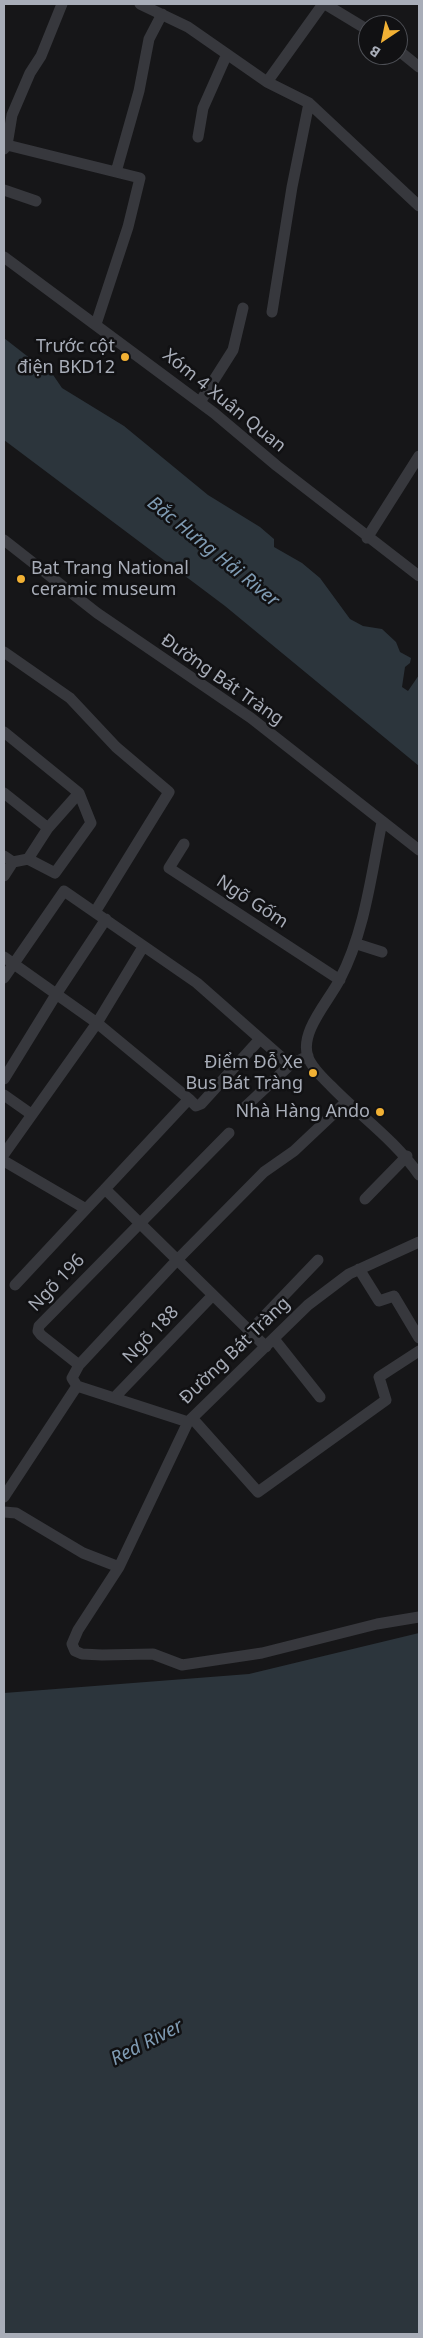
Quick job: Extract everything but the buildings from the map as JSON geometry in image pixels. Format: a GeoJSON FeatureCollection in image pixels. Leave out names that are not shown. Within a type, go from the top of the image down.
{"type":"FeatureCollection","features":[{"type":"Feature","properties":{"kind":"street"},"geometry":{"type":"LineString","coordinates":[[62,4],[41,56],[30,73],[12,115],[5,147],[140,178],[128,227],[96,324]]}},
{"type":"Feature","properties":{"kind":"street"},"geometry":{"type":"LineString","coordinates":[[140,4],[188,27],[267,82],[309,103],[419,206]]}},
{"type":"Feature","properties":{"kind":"street"},"geometry":{"type":"LineString","coordinates":[[267,82],[324,4],[358,24]]}},
{"type":"Feature","properties":{"kind":"street"},"geometry":{"type":"LineString","coordinates":[[116,172],[139,91],[149,39],[162,14]]}},
{"type":"Feature","properties":{"kind":"street"},"geometry":{"type":"LineString","coordinates":[[198,137],[203,108],[227,54]]}},
{"type":"Feature","properties":{"kind":"street"},"geometry":{"type":"LineString","coordinates":[[408,58],[419,67]]}},
{"type":"Feature","properties":{"kind":"street"},"geometry":{"type":"LineString","coordinates":[[272,312],[309,103]]}},
{"type":"Feature","properties":{"kind":"street"},"geometry":{"type":"LineString","coordinates":[[4,190],[36,201]]}},
{"type":"Feature","properties":{"kind":"street","name":"Xóm 4 Xuân Quan"},"geometry":{"type":"LineString","coordinates":[[4,257],[200,402],[367,538],[417,570]]}},
{"type":"Feature","properties":{"kind":"street"},"geometry":{"type":"LineString","coordinates":[[200,402],[232,350],[242,308]]}},
{"type":"Feature","properties":{"kind":"street"},"geometry":{"type":"LineString","coordinates":[[367,538],[419,456]]}},
{"type":"Feature","properties":{"kind":"street","name":"Đường Bát Tràng"},"geometry":{"type":"LineString","coordinates":[[4,540],[97,613],[251,718],[419,850]]}},
{"type":"Feature","properties":{"kind":"street"},"geometry":{"type":"LineString","coordinates":[[4,652],[70,698],[116,747],[169,792],[95,912]]}},
{"type":"Feature","properties":{"kind":"street"},"geometry":{"type":"LineString","coordinates":[[4,732],[79,793],[91,823],[55,873]]}},
{"type":"Feature","properties":{"kind":"street"},"geometry":{"type":"LineString","coordinates":[[4,793],[48,828]]}},
{"type":"Feature","properties":{"kind":"street"},"geometry":{"type":"LineString","coordinates":[[28,859],[48,828],[79,793]]}},
{"type":"Feature","properties":{"kind":"street"},"geometry":{"type":"LineString","coordinates":[[382,822],[357,944],[340,980],[306,1036],[308,1056],[318,1072],[346,1102],[406,1156],[419,1175]]}},
{"type":"Feature","properties":{"kind":"street","name":"Ngõ Gốm"},"geometry":{"type":"LineString","coordinates":[[184,844],[169,868],[340,980]]}},
{"type":"Feature","properties":{"kind":"street"},"geometry":{"type":"LineString","coordinates":[[4,876],[8,859],[28,859],[55,873],[64,891],[198,983],[290,1065]]}},
{"type":"Feature","properties":{"kind":"street"},"geometry":{"type":"LineString","coordinates":[[4,978],[9,960],[64,891]]}},
{"type":"Feature","properties":{"kind":"street"},"geometry":{"type":"LineString","coordinates":[[4,1079],[57,993],[106,919]]}},
{"type":"Feature","properties":{"kind":"street"},"geometry":{"type":"LineString","coordinates":[[357,944],[382,952]]}},
{"type":"Feature","properties":{"kind":"street"},"geometry":{"type":"LineString","coordinates":[[4,1154],[97,1022],[143,947]]}},
{"type":"Feature","properties":{"kind":"street"},"geometry":{"type":"LineString","coordinates":[[9,960],[97,1022],[196,1106],[201,1104],[260,1038]]}},
{"type":"Feature","properties":{"kind":"street"},"geometry":{"type":"LineString","coordinates":[[245,1107],[290,1065],[308,1056]]}},
{"type":"Feature","properties":{"kind":"street"},"geometry":{"type":"LineString","coordinates":[[4,1095],[31,1114]]}},
{"type":"Feature","properties":{"kind":"street"},"geometry":{"type":"LineString","coordinates":[[15,1285],[188,1100]]}},
{"type":"Feature","properties":{"kind":"street"},"geometry":{"type":"LineString","coordinates":[[4,1497],[77,1386],[72,1378],[79,1365],[177,1260],[264,1172],[294,1151],[346,1102]]}},
{"type":"Feature","properties":{"kind":"street"},"geometry":{"type":"LineString","coordinates":[[140,1222],[229,1133]]}},
{"type":"Feature","properties":{"kind":"street"},"geometry":{"type":"LineString","coordinates":[[365,1199],[406,1156]]}},
{"type":"Feature","properties":{"kind":"street"},"geometry":{"type":"LineString","coordinates":[[4,1161],[86,1209]]}},
{"type":"Feature","properties":{"kind":"street"},"geometry":{"type":"LineString","coordinates":[[105,1189],[212,1296],[250,1331],[270,1343],[320,1397]]}},
{"type":"Feature","properties":{"kind":"street","name":"Ngõ 196"},"geometry":{"type":"LineString","coordinates":[[79,1365],[41,1335],[38,1328],[140,1222]]}},
{"type":"Feature","properties":{"kind":"street","name":"Đường Bát Tràng"},"geometry":{"type":"LineString","coordinates":[[77,1386],[190,1420],[308,1305],[349,1274],[419,1242]]}},
{"type":"Feature","properties":{"kind":"street"},"geometry":{"type":"LineString","coordinates":[[250,1331],[318,1260]]}},
{"type":"Feature","properties":{"kind":"street"},"geometry":{"type":"LineString","coordinates":[[359,1269],[379,1301],[394,1296],[419,1338]]}},
{"type":"Feature","properties":{"kind":"street","name":"Ngõ 188"},"geometry":{"type":"LineString","coordinates":[[114,1398],[212,1296]]}},
{"type":"Feature","properties":{"kind":"street"},"geometry":{"type":"LineString","coordinates":[[419,1351],[380,1377],[386,1400],[258,1492],[190,1420],[119,1567],[78,1630],[72,1644],[75,1651],[82,1654],[102,1656],[153,1654],[182,1665],[262,1653],[377,1624],[419,1617]]}},
{"type":"Feature","properties":{"kind":"street"},"geometry":{"type":"LineString","coordinates":[[4,1514],[16,1513],[83,1553],[119,1567]]}},
{"type":"Feature","properties":{"kind":"water","name":"Bắc Hưng Hải River"},"geometry":{"type":"Polygon","coordinates":[[[4,338],[36,363],[47,366],[62,388],[124,426],[208,495],[260,527],[274,539],[274,547],[302,563],[320,578],[350,619],[363,626],[382,629],[396,642],[400,652],[411,658],[410,663],[405,667],[402,687],[408,691],[419,675],[419,766],[225,606],[4,440],[4,338]]]}},
{"type":"Feature","properties":{"kind":"water","name":"Red River"},"geometry":{"type":"Polygon","coordinates":[[[419,1633],[419,2334],[4,2334],[4,1693],[249,1674],[419,1633]]]}},
{"type":"Feature","properties":{"kind":"place","name":"Trước cột điện BKD12"},"geometry":{"type":"Point","coordinates":[125,357]}},
{"type":"Feature","properties":{"kind":"place","name":"Bat Trang National ceramic museum"},"geometry":{"type":"Point","coordinates":[21,579]}},
{"type":"Feature","properties":{"kind":"place","name":"Điểm Đỗ Xe Bus Bát Tràng"},"geometry":{"type":"Point","coordinates":[313,1073]}},
{"type":"Feature","properties":{"kind":"place","name":"Nhà Hàng Ando"},"geometry":{"type":"Point","coordinates":[380,1112]}}]}
